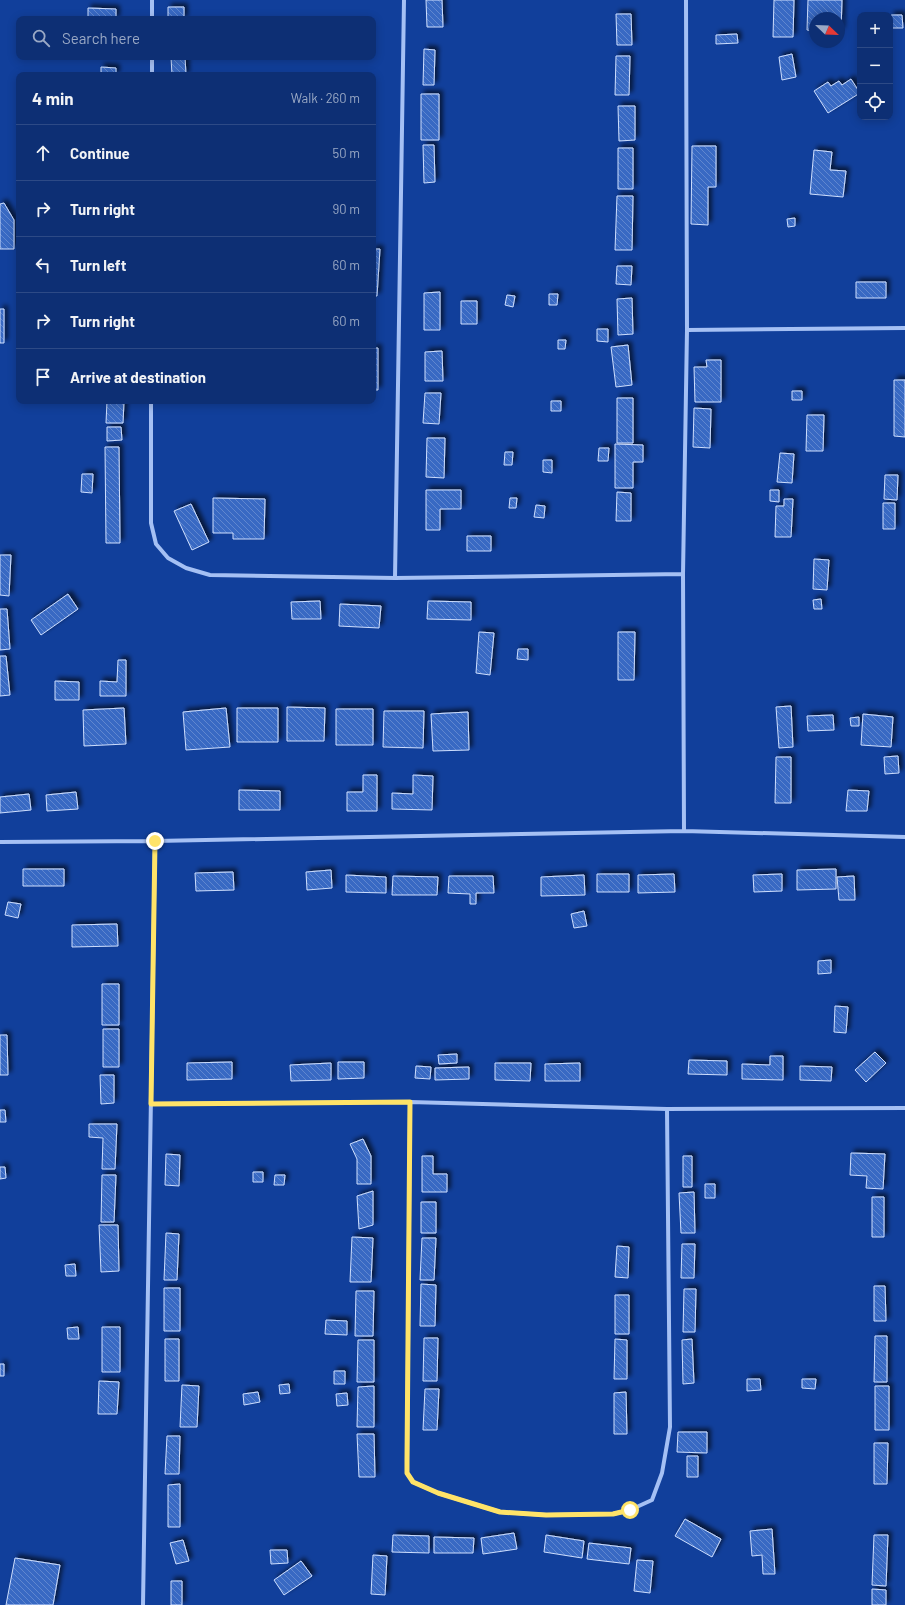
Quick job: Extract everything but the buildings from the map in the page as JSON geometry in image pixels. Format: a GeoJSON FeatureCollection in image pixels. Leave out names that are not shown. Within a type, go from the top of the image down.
{"type":"FeatureCollection","features":[{"type":"Feature","properties":{"kind":"street"},"geometry":{"type":"LineString","coordinates":[[152,0],[152,16]]}},
{"type":"Feature","properties":{"kind":"street"},"geometry":{"type":"LineString","coordinates":[[395,578],[404,0]]}},
{"type":"Feature","properties":{"kind":"street"},"geometry":{"type":"LineString","coordinates":[[684,831],[683,574],[687,330],[686,0]]}},
{"type":"Feature","properties":{"kind":"street"},"geometry":{"type":"LineString","coordinates":[[152,60],[152,72]]}},
{"type":"Feature","properties":{"kind":"street"},"geometry":{"type":"LineString","coordinates":[[687,330],[905,328]]}},
{"type":"Feature","properties":{"kind":"street"},"geometry":{"type":"LineString","coordinates":[[151,404],[151,523],[156,544],[168,558],[186,568],[210,574],[395,578],[683,574]]}},
{"type":"Feature","properties":{"kind":"street"},"geometry":{"type":"LineString","coordinates":[[0,842],[155,841],[684,831],[905,837]]}},
{"type":"Feature","properties":{"kind":"street"},"geometry":{"type":"LineString","coordinates":[[143,1605],[155,841]]}},
{"type":"Feature","properties":{"kind":"street"},"geometry":{"type":"LineString","coordinates":[[151,1104],[410,1102],[667,1109],[905,1108]]}},
{"type":"Feature","properties":{"kind":"street"},"geometry":{"type":"LineString","coordinates":[[410,1102],[407,1473],[413,1482],[438,1493],[486,1508],[500,1512],[546,1515],[613,1514],[630,1510],[652,1500],[662,1473],[670,1427],[667,1109]]}},
{"type":"Feature","properties":{"kind":"route"},"geometry":{"type":"LineString","coordinates":[[155,841],[151,1104],[410,1102],[407,1473],[413,1482],[438,1493],[500,1512],[546,1515],[613,1514],[630,1510]]}}]}
